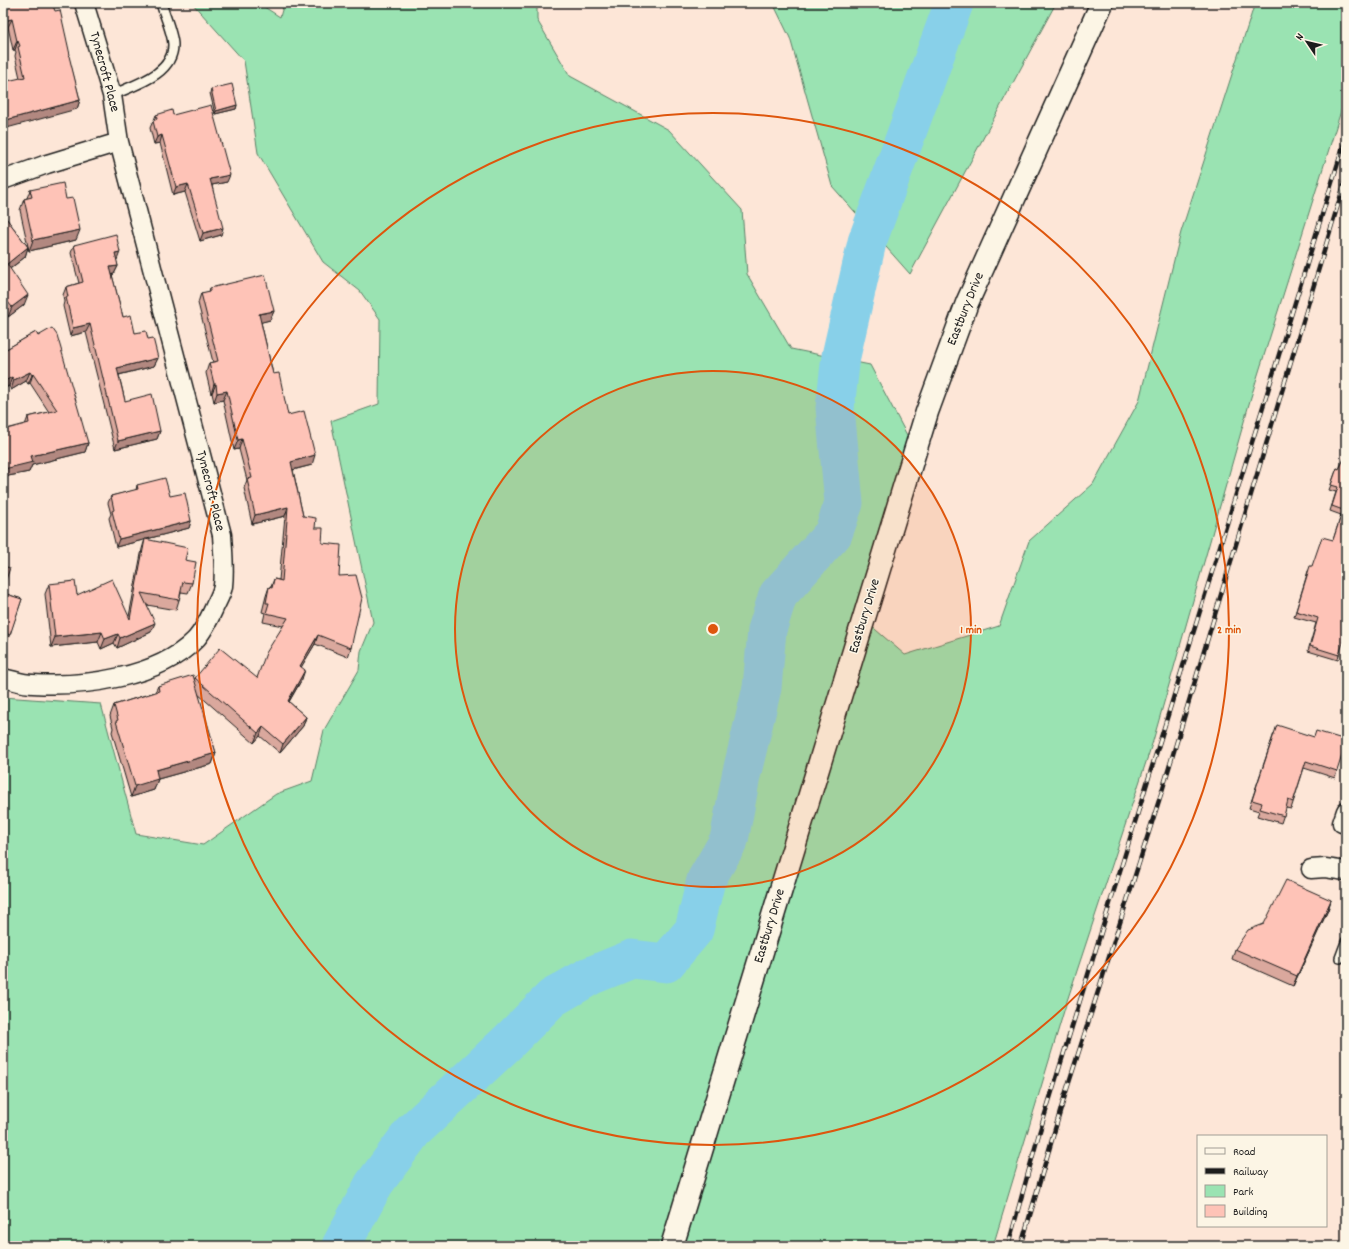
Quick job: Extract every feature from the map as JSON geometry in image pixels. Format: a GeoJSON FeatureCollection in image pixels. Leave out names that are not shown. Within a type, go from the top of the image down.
{"type":"FeatureCollection","features":[{"type":"Feature","properties":{"kind":"street","name":"Tynecroft Place"},"geometry":{"type":"LineString","coordinates":[[3,678],[31,684],[70,684],[112,679],[147,669],[174,657],[196,640],[212,615],[223,587],[224,559],[222,535],[119,142],[112,95],[84,3]]}},
{"type":"Feature","properties":{"kind":"street","name":"Eastbury Drive"},"geometry":{"type":"LineString","coordinates":[[672,1246],[927,412],[967,303],[1102,3]]}},
{"type":"Feature","properties":{"kind":"street"},"geometry":{"type":"LineString","coordinates":[[3,180],[47,164],[119,142]]}},
{"type":"Feature","properties":{"kind":"street"},"geometry":{"type":"LineString","coordinates":[[1311,869],[1325,868],[1346,871]]}},
{"type":"Feature","properties":{"kind":"lane"},"geometry":{"type":"LineString","coordinates":[[112,95],[157,74],[166,66],[172,56],[174,44],[161,3]]}},
{"type":"Feature","properties":{"kind":"lane"},"geometry":{"type":"LineString","coordinates":[[1340,958],[1346,942]]}},
{"type":"Feature","properties":{"kind":"green space"},"geometry":{"type":"Polygon","coordinates":[[[192,3],[258,3],[280,17],[284,3],[537,3],[537,20],[570,76],[669,130],[742,210],[747,274],[791,349],[870,365],[909,439],[854,611],[905,655],[999,626],[1029,541],[1093,484],[1139,401],[1181,232],[1255,3],[1346,3],[1346,95],[1251,397],[1153,741],[1067,1001],[993,1246],[3,1246],[3,697],[101,704],[136,834],[203,845],[276,794],[312,781],[324,730],[359,670],[361,651],[373,622],[331,421],[379,404],[380,319],[360,291],[323,262],[258,153],[244,61],[192,3]]]}},
{"type":"Feature","properties":{"kind":"green space"},"geometry":{"type":"Polygon","coordinates":[[[773,3],[1056,3],[910,274],[832,186],[790,38],[773,3]]]}},
{"type":"Feature","properties":{"kind":"building"},"geometry":{"type":"Polygon","coordinates":[[[3,3],[52,3],[55,11],[60,10],[80,100],[3,122],[3,82],[25,77],[18,47],[20,46],[17,41],[12,19],[3,21],[3,3]]]}},
{"type":"Feature","properties":{"kind":"building"},"geometry":{"type":"Polygon","coordinates":[[[232,84],[237,105],[216,111],[211,89],[232,84]]]}},
{"type":"Feature","properties":{"kind":"building"},"geometry":{"type":"Polygon","coordinates":[[[211,105],[230,175],[210,179],[223,228],[203,233],[188,184],[176,187],[162,135],[157,137],[153,121],[157,119],[156,115],[172,110],[173,115],[211,105]]]}},
{"type":"Feature","properties":{"kind":"building"},"geometry":{"type":"Polygon","coordinates":[[[63,183],[66,199],[73,198],[80,230],[33,240],[24,199],[32,197],[30,190],[63,183]]]}},
{"type":"Feature","properties":{"kind":"building"},"geometry":{"type":"Polygon","coordinates":[[[3,214],[28,247],[7,264],[28,295],[12,307],[3,296],[3,214]]]}},
{"type":"Feature","properties":{"kind":"building"},"geometry":{"type":"Polygon","coordinates":[[[116,234],[120,252],[115,253],[118,266],[110,267],[123,317],[131,315],[135,333],[146,331],[148,339],[153,338],[158,358],[117,368],[125,401],[152,394],[160,431],[118,441],[90,324],[73,328],[66,297],[68,297],[66,287],[83,282],[74,245],[116,234]]]}},
{"type":"Feature","properties":{"kind":"building"},"geometry":{"type":"Polygon","coordinates":[[[265,275],[274,311],[259,314],[273,374],[279,373],[288,415],[304,411],[315,455],[291,462],[303,516],[316,518],[315,528],[323,528],[322,543],[341,545],[339,576],[356,575],[362,598],[351,648],[318,635],[300,666],[305,670],[288,701],[306,717],[283,744],[263,727],[258,733],[195,678],[220,648],[257,678],[266,653],[288,618],[266,613],[269,603],[266,603],[269,587],[272,588],[274,579],[282,581],[288,507],[255,515],[247,479],[252,478],[242,439],[238,440],[227,391],[217,393],[216,384],[214,384],[209,363],[218,361],[201,293],[210,291],[210,288],[265,275]]]}},
{"type":"Feature","properties":{"kind":"building"},"geometry":{"type":"Polygon","coordinates":[[[52,328],[57,335],[88,443],[31,456],[33,462],[4,469],[3,430],[29,423],[28,417],[57,410],[33,374],[32,375],[30,372],[14,380],[12,377],[3,382],[3,351],[36,332],[38,336],[52,328]]]}},
{"type":"Feature","properties":{"kind":"building"},"geometry":{"type":"Polygon","coordinates":[[[1346,455],[1346,624],[1343,632],[1346,633],[1339,655],[1310,646],[1318,618],[1296,611],[1310,566],[1312,566],[1322,537],[1333,540],[1343,510],[1332,506],[1338,487],[1331,485],[1337,468],[1339,469],[1346,455]]]}},
{"type":"Feature","properties":{"kind":"building"},"geometry":{"type":"Polygon","coordinates":[[[165,478],[170,496],[185,493],[191,521],[119,539],[112,511],[114,510],[111,496],[138,489],[137,485],[165,478]]]}},
{"type":"Feature","properties":{"kind":"building"},"geometry":{"type":"Polygon","coordinates":[[[145,539],[188,548],[185,560],[196,562],[192,583],[183,582],[179,600],[141,593],[155,623],[120,638],[118,634],[105,639],[102,632],[55,637],[49,584],[75,581],[77,595],[112,579],[130,619],[145,539]]]}},
{"type":"Feature","properties":{"kind":"building"},"geometry":{"type":"Polygon","coordinates":[[[3,566],[10,568],[3,588],[3,566]]]}},
{"type":"Feature","properties":{"kind":"building"},"geometry":{"type":"Polygon","coordinates":[[[3,593],[22,599],[10,635],[3,632],[3,593]]]}},
{"type":"Feature","properties":{"kind":"building"},"geometry":{"type":"Polygon","coordinates":[[[193,675],[216,753],[156,770],[158,779],[135,786],[116,721],[118,720],[114,705],[159,691],[158,686],[193,675]]]}},
{"type":"Feature","properties":{"kind":"building"},"geometry":{"type":"Polygon","coordinates":[[[1277,725],[1314,737],[1316,731],[1346,740],[1337,771],[1306,761],[1293,802],[1288,800],[1284,816],[1260,809],[1262,803],[1252,800],[1277,725]]]}},
{"type":"Feature","properties":{"kind":"building"},"geometry":{"type":"Polygon","coordinates":[[[1286,880],[1331,900],[1297,976],[1235,949],[1248,930],[1264,924],[1286,880]]]}},
{"type":"Feature","properties":{"kind":"waterway"},"geometry":{"type":"LineString","coordinates":[[341,1246],[374,1184],[413,1131],[508,1042],[552,998],[590,976],[632,959],[666,963],[694,930],[706,880],[729,840],[741,776],[762,688],[767,630],[778,595],[833,534],[844,503],[835,408],[841,356],[867,242],[954,3]]}},
{"type":"Feature","properties":{"kind":"railway"},"geometry":{"type":"LineString","coordinates":[[1008,1246],[1038,1137],[1346,137]]}},
{"type":"Feature","properties":{"kind":"railway"},"geometry":{"type":"LineString","coordinates":[[1021,1246],[1065,1095],[1162,791],[1346,178]]}}]}
